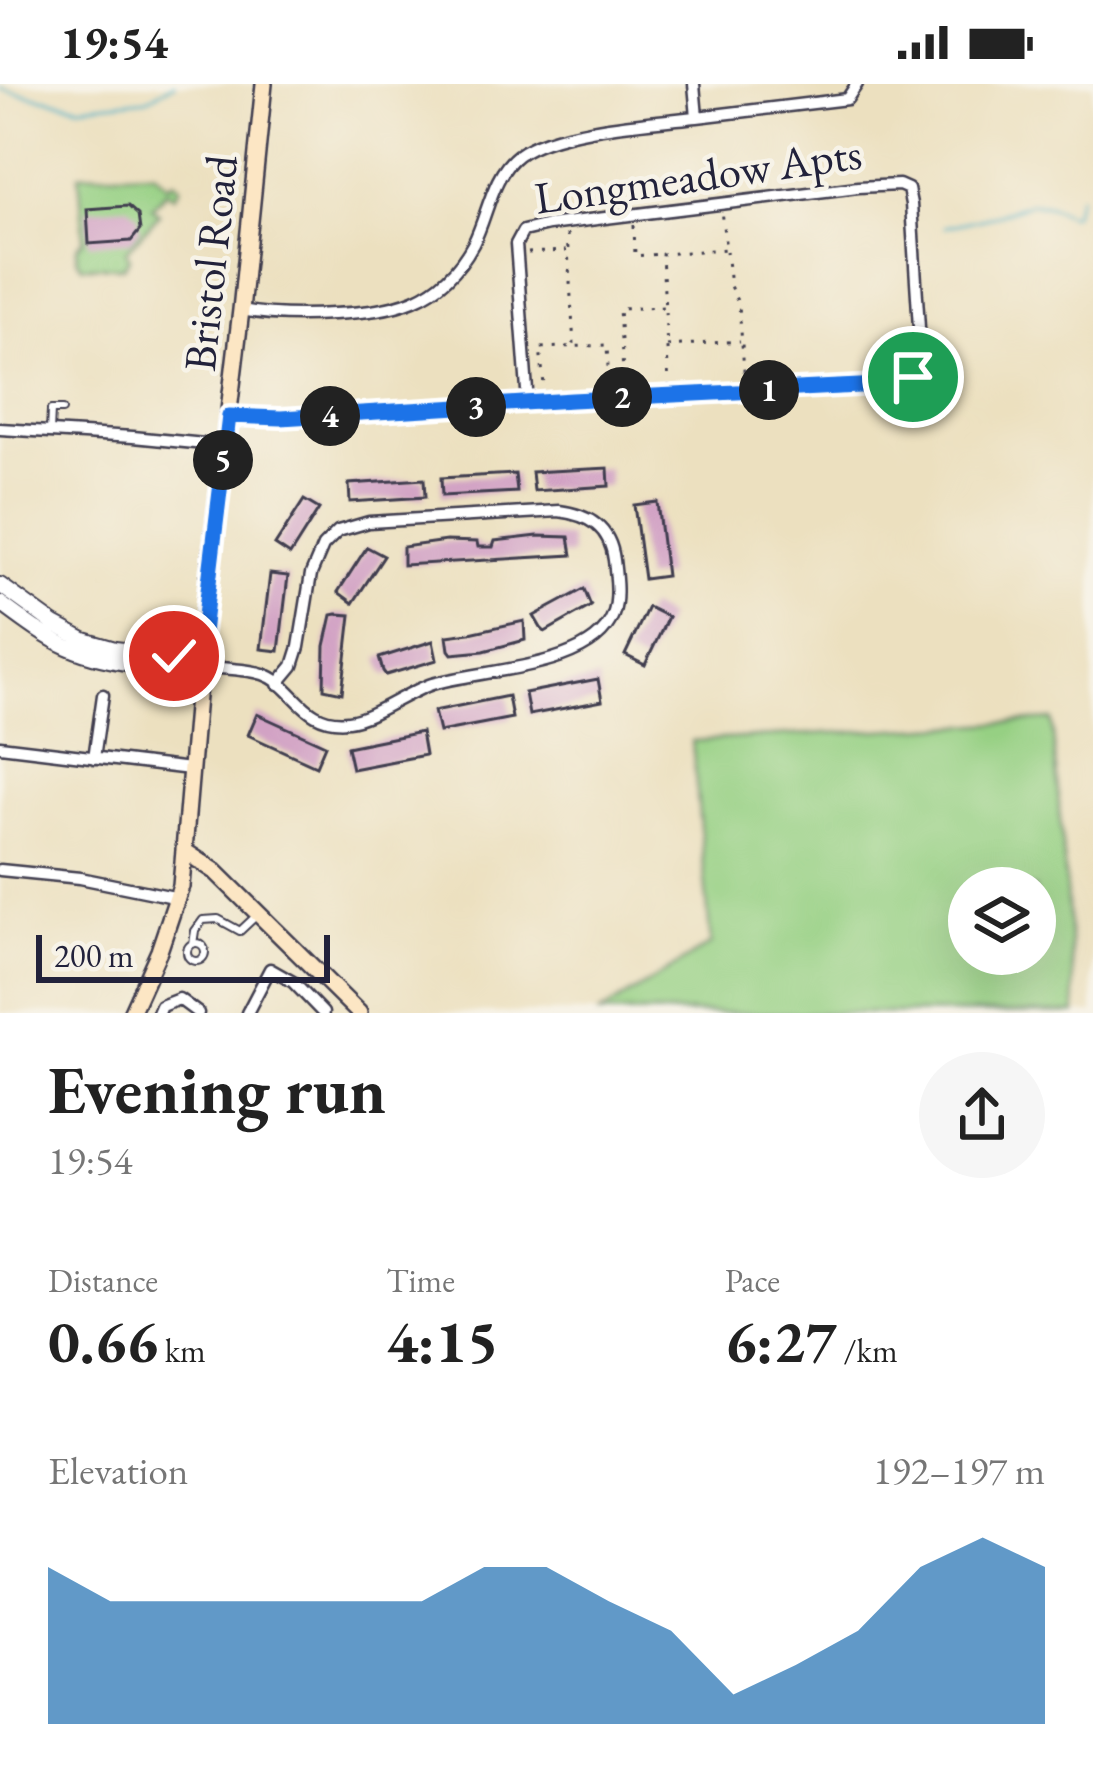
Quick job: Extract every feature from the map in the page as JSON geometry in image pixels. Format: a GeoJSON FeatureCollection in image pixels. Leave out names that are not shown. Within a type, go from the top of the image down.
{"type":"FeatureCollection","features":[{"type":"Feature","properties":{"kind":"main road","name":"Bristol Road"},"geometry":{"type":"LineString","coordinates":[[131,1013],[179,898],[186,852],[199,666],[264,84]]}},
{"type":"Feature","properties":{"kind":"main road"},"geometry":{"type":"LineString","coordinates":[[186,852],[206,862],[358,1013]]}},
{"type":"Feature","properties":{"kind":"street"},"geometry":{"type":"LineString","coordinates":[[694,84],[697,117]]}},
{"type":"Feature","properties":{"kind":"street"},"geometry":{"type":"LineString","coordinates":[[242,310],[289,317],[368,313],[410,303],[437,288],[462,261],[488,212],[497,181],[518,155],[542,142],[848,99],[856,84]]}},
{"type":"Feature","properties":{"kind":"street","name":"Longmeadow Apts"},"geometry":{"type":"LineString","coordinates":[[229,416],[281,418],[880,385],[908,381],[919,368],[920,343],[910,195],[904,186],[886,184],[523,230],[516,244],[528,404]]}},
{"type":"Feature","properties":{"kind":"street"},"geometry":{"type":"LineString","coordinates":[[0,429],[225,446]]}},
{"type":"Feature","properties":{"kind":"street"},"geometry":{"type":"LineString","coordinates":[[0,603],[56,643],[87,656],[173,669],[199,666],[266,674],[308,712],[351,722],[430,685],[584,648],[603,632],[615,610],[613,552],[604,530],[583,514],[559,511],[369,523],[338,531],[323,546],[311,574],[299,647],[293,666],[278,684]]}},
{"type":"Feature","properties":{"kind":"street"},"geometry":{"type":"LineString","coordinates":[[0,585],[84,640],[174,656],[199,666]]}},
{"type":"Feature","properties":{"kind":"street"},"geometry":{"type":"LineString","coordinates":[[94,758],[103,695]]}},
{"type":"Feature","properties":{"kind":"street"},"geometry":{"type":"LineString","coordinates":[[0,746],[190,770]]}},
{"type":"Feature","properties":{"kind":"street"},"geometry":{"type":"LineString","coordinates":[[0,870],[117,884],[179,898]]}},
{"type":"Feature","properties":{"kind":"street"},"geometry":{"type":"LineString","coordinates":[[247,1013],[270,969],[293,982],[323,1013]]}},
{"type":"Feature","properties":{"kind":"street"},"geometry":{"type":"LineString","coordinates":[[158,1013],[161,1006],[179,999],[198,1013]]}},
{"type":"Feature","properties":{"kind":"lane"},"geometry":{"type":"LineString","coordinates":[[50,432],[51,410],[62,410]]}},
{"type":"Feature","properties":{"kind":"lane"},"geometry":{"type":"LineString","coordinates":[[193,944],[203,920],[218,919],[240,931],[259,914]]}},
{"type":"Feature","properties":{"kind":"path"},"geometry":{"type":"LineString","coordinates":[[720,205],[730,286],[739,305],[746,391]]}},
{"type":"Feature","properties":{"kind":"path"},"geometry":{"type":"LineString","coordinates":[[633,215],[635,256],[726,250]]}},
{"type":"Feature","properties":{"kind":"path"},"geometry":{"type":"LineString","coordinates":[[566,223],[574,346]]}},
{"type":"Feature","properties":{"kind":"path"},"geometry":{"type":"LineString","coordinates":[[517,254],[568,251]]}},
{"type":"Feature","properties":{"kind":"path"},"geometry":{"type":"LineString","coordinates":[[662,254],[670,395]]}},
{"type":"Feature","properties":{"kind":"path"},"geometry":{"type":"LineString","coordinates":[[625,397],[620,309],[665,307]]}},
{"type":"Feature","properties":{"kind":"path"},"geometry":{"type":"LineString","coordinates":[[667,346],[742,341]]}},
{"type":"Feature","properties":{"kind":"path"},"geometry":{"type":"LineString","coordinates":[[545,402],[540,348],[607,345],[609,398]]}},
{"type":"Feature","properties":{"kind":"green space"},"geometry":{"type":"Polygon","coordinates":[[[154,172],[168,185],[174,181],[180,187],[174,196],[166,191],[152,207],[159,214],[126,251],[130,258],[123,267],[82,266],[77,259],[77,247],[84,239],[79,174],[154,172]]]}},
{"type":"Feature","properties":{"kind":"green space"},"geometry":{"type":"Polygon","coordinates":[[[1052,720],[1076,1013],[600,1013],[711,944],[692,741],[1052,720]]]}},
{"type":"Feature","properties":{"kind":"building"},"geometry":{"type":"Polygon","coordinates":[[[128,206],[138,215],[140,230],[131,241],[89,244],[87,209],[128,206]]]}},
{"type":"Feature","properties":{"kind":"building"},"geometry":{"type":"Polygon","coordinates":[[[608,468],[609,486],[534,491],[532,472],[608,468]]]}},
{"type":"Feature","properties":{"kind":"building"},"geometry":{"type":"Polygon","coordinates":[[[515,474],[517,492],[442,496],[441,478],[515,474]]]}},
{"type":"Feature","properties":{"kind":"building"},"geometry":{"type":"Polygon","coordinates":[[[424,479],[425,497],[350,502],[349,484],[424,479]]]}},
{"type":"Feature","properties":{"kind":"building"},"geometry":{"type":"Polygon","coordinates":[[[304,500],[319,509],[290,555],[275,545],[304,500]]]}},
{"type":"Feature","properties":{"kind":"building"},"geometry":{"type":"Polygon","coordinates":[[[657,502],[666,576],[644,579],[634,505],[657,502]]]}},
{"type":"Feature","properties":{"kind":"building"},"geometry":{"type":"Polygon","coordinates":[[[569,537],[572,555],[403,565],[403,547],[446,541],[493,547],[495,541],[569,537]]]}},
{"type":"Feature","properties":{"kind":"building"},"geometry":{"type":"Polygon","coordinates":[[[367,547],[384,556],[353,603],[338,592],[367,547]]]}},
{"type":"Feature","properties":{"kind":"building"},"geometry":{"type":"Polygon","coordinates":[[[270,574],[288,576],[279,651],[261,649],[270,574]]]}},
{"type":"Feature","properties":{"kind":"building"},"geometry":{"type":"Polygon","coordinates":[[[584,589],[591,606],[545,632],[541,628],[534,616],[584,589]]]}},
{"type":"Feature","properties":{"kind":"building"},"geometry":{"type":"Polygon","coordinates":[[[648,607],[668,617],[645,665],[625,655],[648,607]]]}},
{"type":"Feature","properties":{"kind":"building"},"geometry":{"type":"Polygon","coordinates":[[[332,615],[351,615],[342,693],[324,689],[325,646],[332,615]]]}},
{"type":"Feature","properties":{"kind":"building"},"geometry":{"type":"Polygon","coordinates":[[[524,621],[525,640],[484,651],[452,654],[449,650],[447,636],[524,621]]]}},
{"type":"Feature","properties":{"kind":"building"},"geometry":{"type":"Polygon","coordinates":[[[433,641],[437,660],[386,675],[383,671],[379,658],[433,641]]]}},
{"type":"Feature","properties":{"kind":"building"},"geometry":{"type":"Polygon","coordinates":[[[598,679],[602,701],[529,715],[525,693],[598,679]]]}},
{"type":"Feature","properties":{"kind":"building"},"geometry":{"type":"Polygon","coordinates":[[[508,696],[512,718],[439,732],[434,711],[508,696]]]}},
{"type":"Feature","properties":{"kind":"building"},"geometry":{"type":"Polygon","coordinates":[[[257,714],[325,745],[316,766],[248,735],[257,714]]]}},
{"type":"Feature","properties":{"kind":"building"},"geometry":{"type":"Polygon","coordinates":[[[421,732],[425,755],[352,769],[347,747],[421,732]]]}},
{"type":"Feature","properties":{"kind":"waterway"},"geometry":{"type":"LineString","coordinates":[[0,89],[80,106],[147,99],[174,84]]}},
{"type":"Feature","properties":{"kind":"waterway"},"geometry":{"type":"LineString","coordinates":[[944,227],[1030,203],[1069,215],[1079,196]]}},
{"type":"Feature","properties":{"kind":"route"},"geometry":{"type":"LineString","coordinates":[[174,656],[199,666],[229,416],[281,418],[880,385],[913,377]]}}]}
